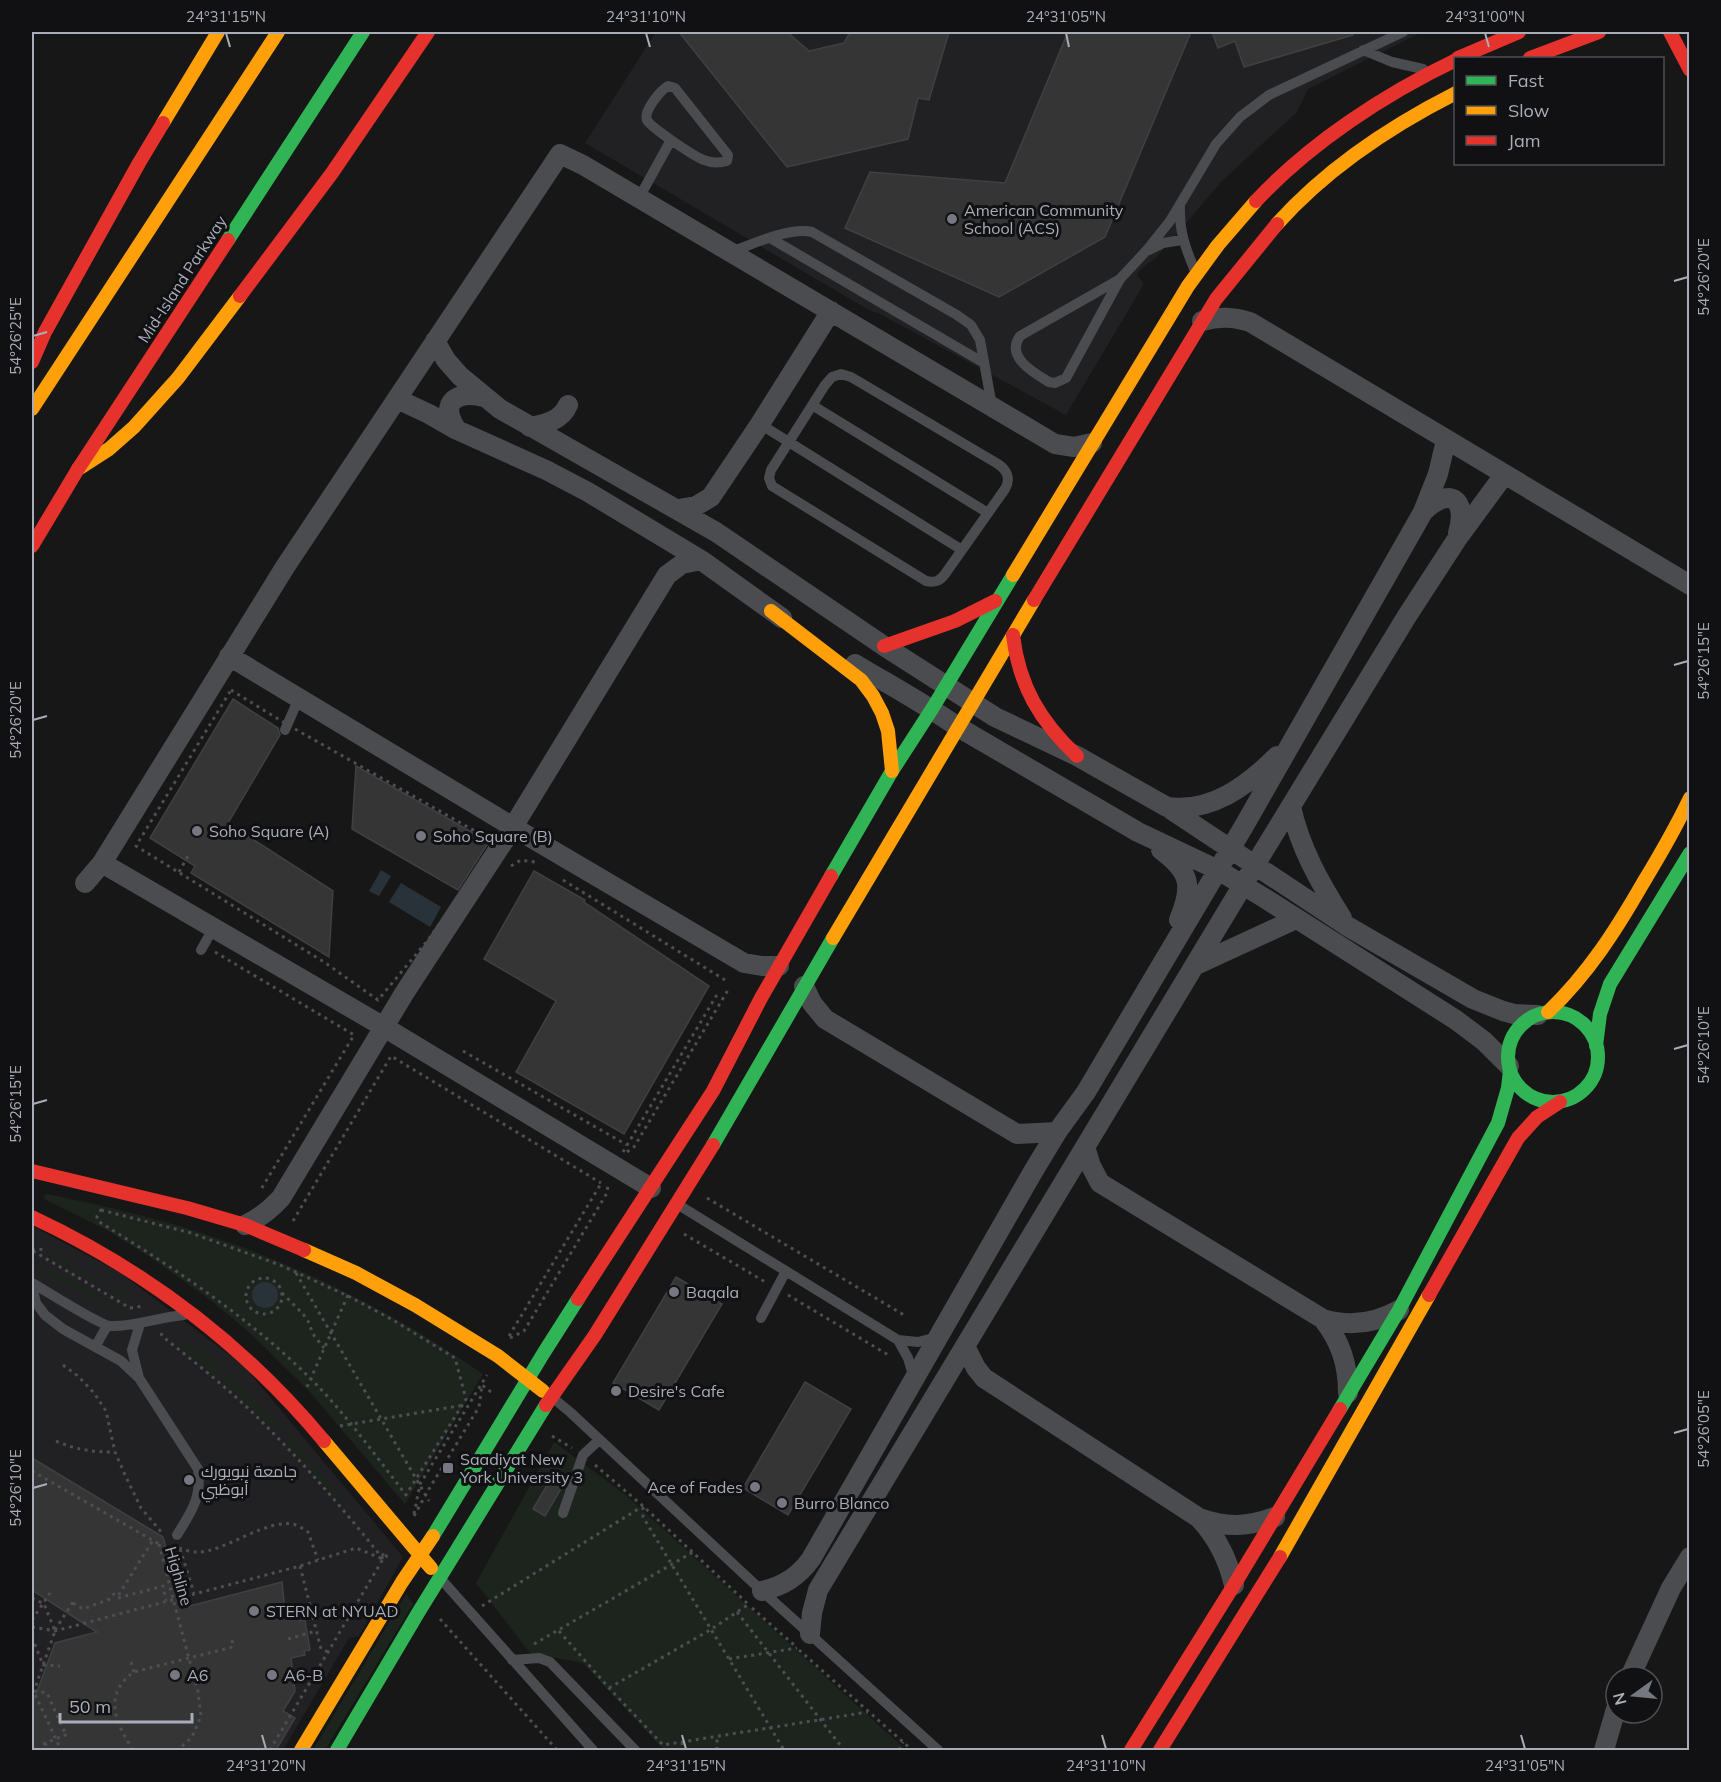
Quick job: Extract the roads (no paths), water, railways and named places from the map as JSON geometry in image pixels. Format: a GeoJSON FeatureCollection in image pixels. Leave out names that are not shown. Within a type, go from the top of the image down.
{"type":"FeatureCollection","features":[{"type":"Feature","properties":{"kind":"main road"},"geometry":{"type":"LineString","coordinates":[[32,362],[45,332],[139,163],[218,32]]}},
{"type":"Feature","properties":{"kind":"main road"},"geometry":{"type":"LineString","coordinates":[[32,410],[279,32]]}},
{"type":"Feature","properties":{"kind":"main road","name":"Mid-Island Parkway"},"geometry":{"type":"LineString","coordinates":[[32,546],[78,469],[363,32]]}},
{"type":"Feature","properties":{"kind":"main road"},"geometry":{"type":"LineString","coordinates":[[78,469],[109,449],[134,428],[178,378],[332,172],[428,32]]}},
{"type":"Feature","properties":{"kind":"main road"},"geometry":{"type":"LineString","coordinates":[[1462,57],[1519,32]]}},
{"type":"Feature","properties":{"kind":"main road"},"geometry":{"type":"LineString","coordinates":[[1533,57],[1599,32]]}},
{"type":"Feature","properties":{"kind":"main road"},"geometry":{"type":"LineString","coordinates":[[1670,32],[1689,70]]}},
{"type":"Feature","properties":{"kind":"main road"},"geometry":{"type":"LineString","coordinates":[[595,1335],[595,1323],[600,1305],[760,999],[892,771],[1196,274],[1244,214],[1296,162],[1377,103],[1454,60]]}},
{"type":"Feature","properties":{"kind":"main road"},"geometry":{"type":"LineString","coordinates":[[337,1750],[534,1423],[595,1335],[677,1204],[804,986],[1202,321],[1228,284],[1279,222],[1307,193],[1382,135],[1454,94]]}},
{"type":"Feature","properties":{"kind":"main road"},"geometry":{"type":"LineString","coordinates":[[884,646],[950,624],[974,614],[997,600]]}},
{"type":"Feature","properties":{"kind":"main road"},"geometry":{"type":"LineString","coordinates":[[771,611],[861,680],[882,712],[888,731],[892,771]]}},
{"type":"Feature","properties":{"kind":"main road"},"geometry":{"type":"LineString","coordinates":[[1013,635],[1016,662],[1032,702],[1051,731],[1077,756]]}},
{"type":"Feature","properties":{"kind":"main road"},"geometry":{"type":"LineString","coordinates":[[1131,1750],[1234,1585],[1399,1310],[1498,1123],[1508,1088],[1510,1044],[1514,1035],[1520,1026],[1543,1014],[1577,985],[1600,955],[1672,834],[1689,798]]}},
{"type":"Feature","properties":{"kind":"main road"},"geometry":{"type":"LineString","coordinates":[[1160,1750],[1276,1564],[1518,1138],[1533,1120],[1550,1107],[1580,1094],[1593,1078],[1597,1068],[1596,1046],[1600,1014],[1611,984],[1689,853]]}},
{"type":"Feature","properties":{"kind":"main road"},"geometry":{"type":"LineString","coordinates":[[1543,1014],[1559,1013],[1578,1020],[1586,1028],[1596,1046]]}},
{"type":"Feature","properties":{"kind":"main road"},"geometry":{"type":"LineString","coordinates":[[1509,1068],[1514,1080],[1529,1096],[1549,1103],[1560,1102]]}},
{"type":"Feature","properties":{"kind":"main road"},"geometry":{"type":"LineString","coordinates":[[677,1204],[673,1182],[707,1113],[713,1091]]}},
{"type":"Feature","properties":{"kind":"main road"},"geometry":{"type":"LineString","coordinates":[[32,1171],[187,1208],[245,1225],[288,1232],[498,1356],[552,1398]]}},
{"type":"Feature","properties":{"kind":"main road"},"geometry":{"type":"LineString","coordinates":[[302,1750],[402,1582],[443,1521],[547,1347],[655,1199]]}},
{"type":"Feature","properties":{"kind":"main road"},"geometry":{"type":"LineString","coordinates":[[32,1217],[117,1262],[151,1283],[233,1346],[294,1406],[441,1578]]}},
{"type":"Feature","properties":{"kind":"street"},"geometry":{"type":"LineString","coordinates":[[85,883],[102,862],[285,567],[560,154],[583,165],[1055,444],[1067,460],[1071,480]]}},
{"type":"Feature","properties":{"kind":"street"},"geometry":{"type":"LineString","coordinates":[[1228,284],[1236,304],[1250,322]]}},
{"type":"Feature","properties":{"kind":"street"},"geometry":{"type":"LineString","coordinates":[[679,509],[696,506],[711,497],[831,311]]}},
{"type":"Feature","properties":{"kind":"street"},"geometry":{"type":"LineString","coordinates":[[1202,321],[1224,317],[1250,322],[1687,583]]}},
{"type":"Feature","properties":{"kind":"street"},"geometry":{"type":"LineString","coordinates":[[435,341],[451,366],[484,397],[530,427],[679,509],[716,532],[884,646],[995,717],[1077,756],[1167,807],[1347,926],[1488,1006],[1514,1014],[1543,1014]]}},
{"type":"Feature","properties":{"kind":"street"},"geometry":{"type":"LineString","coordinates":[[458,430],[449,414],[451,403],[464,394],[484,397]]}},
{"type":"Feature","properties":{"kind":"street"},"geometry":{"type":"LineString","coordinates":[[397,399],[546,470],[662,535],[771,611],[958,727],[1138,832],[1218,870],[1296,918],[1456,1020],[1484,1041],[1509,1068]]}},
{"type":"Feature","properties":{"kind":"street"},"geometry":{"type":"LineString","coordinates":[[530,427],[541,425],[565,410],[565,438],[569,448]]}},
{"type":"Feature","properties":{"kind":"street"},"geometry":{"type":"LineString","coordinates":[[755,1598],[787,1582],[805,1567],[1034,1170],[1057,1132],[1086,1092],[1218,870],[1423,512],[1438,474],[1446,440]]}},
{"type":"Feature","properties":{"kind":"street"},"geometry":{"type":"LineString","coordinates":[[1055,444],[1074,447],[1092,443]]}},
{"type":"Feature","properties":{"kind":"street"},"geometry":{"type":"LineString","coordinates":[[804,1641],[818,1590],[1254,865],[1407,616],[1457,539],[1504,475]]}},
{"type":"Feature","properties":{"kind":"street"},"geometry":{"type":"LineString","coordinates":[[711,497],[716,532]]}},
{"type":"Feature","properties":{"kind":"street"},"geometry":{"type":"LineString","coordinates":[[1423,512],[1441,498],[1450,498],[1458,503],[1462,511],[1462,520],[1457,539]]}},
{"type":"Feature","properties":{"kind":"street"},"geometry":{"type":"LineString","coordinates":[[662,535],[667,555],[667,575]]}},
{"type":"Feature","properties":{"kind":"street"},"geometry":{"type":"LineString","coordinates":[[245,1225],[271,1210],[281,1198],[384,1027],[513,827],[667,575],[682,564],[701,560]]}},
{"type":"Feature","properties":{"kind":"street"},"geometry":{"type":"LineString","coordinates":[[229,656],[744,963],[779,966]]}},
{"type":"Feature","properties":{"kind":"street"},"geometry":{"type":"LineString","coordinates":[[1167,807],[1192,808],[1217,800],[1238,789],[1274,759],[1296,733]]}},
{"type":"Feature","properties":{"kind":"street"},"geometry":{"type":"LineString","coordinates":[[1291,807],[1295,826],[1309,861],[1321,886],[1347,926]]}},
{"type":"Feature","properties":{"kind":"street"},"geometry":{"type":"LineString","coordinates":[[1138,832],[1175,860],[1182,868],[1186,879],[1187,901],[1161,967]]}},
{"type":"Feature","properties":{"kind":"street"},"geometry":{"type":"LineString","coordinates":[[102,862],[384,1027],[655,1199]]}},
{"type":"Feature","properties":{"kind":"street"},"geometry":{"type":"LineString","coordinates":[[1194,966],[1296,918]]}},
{"type":"Feature","properties":{"kind":"street"},"geometry":{"type":"LineString","coordinates":[[744,963],[760,999]]}},
{"type":"Feature","properties":{"kind":"street"},"geometry":{"type":"LineString","coordinates":[[804,986],[812,1003],[825,1019],[1017,1134],[1057,1132]]}},
{"type":"Feature","properties":{"kind":"street"},"geometry":{"type":"LineString","coordinates":[[784,1020],[805,1016],[825,1019]]}},
{"type":"Feature","properties":{"kind":"street"},"geometry":{"type":"LineString","coordinates":[[1017,1134],[1034,1170]]}},
{"type":"Feature","properties":{"kind":"street"},"geometry":{"type":"LineString","coordinates":[[1085,1147],[1100,1184],[1323,1319],[1336,1323],[1362,1324],[1381,1319],[1399,1310]]}},
{"type":"Feature","properties":{"kind":"street"},"geometry":{"type":"LineString","coordinates":[[1060,1190],[1080,1185],[1100,1184]]}},
{"type":"Feature","properties":{"kind":"street"},"geometry":{"type":"LineString","coordinates":[[281,1198],[277,1215],[279,1228],[288,1232]]}},
{"type":"Feature","properties":{"kind":"street"},"geometry":{"type":"LineString","coordinates":[[1323,1319],[1335,1335],[1343,1354],[1348,1393]]}},
{"type":"Feature","properties":{"kind":"street"},"geometry":{"type":"LineString","coordinates":[[965,1346],[984,1378],[1199,1518],[1222,1548],[1234,1585]]}},
{"type":"Feature","properties":{"kind":"street"},"geometry":{"type":"LineString","coordinates":[[941,1386],[955,1381],[984,1378]]}},
{"type":"Feature","properties":{"kind":"street"},"geometry":{"type":"LineString","coordinates":[[1199,1518],[1237,1526],[1275,1517]]}},
{"type":"Feature","properties":{"kind":"street"},"geometry":{"type":"LineString","coordinates":[[1636,1665],[1671,1588],[1689,1557]]}},
{"type":"Feature","properties":{"kind":"street"},"geometry":{"type":"LineString","coordinates":[[1604,1750],[1611,1725]]}},
{"type":"Feature","properties":{"kind":"lane"},"geometry":{"type":"LineString","coordinates":[[1120,279],[1020,336],[1015,349],[1018,359],[1049,382],[1055,383],[1066,378],[1120,279],[1170,221],[1216,144],[1228,130],[1247,111],[1269,95],[1403,32]]}},
{"type":"Feature","properties":{"kind":"lane"},"geometry":{"type":"LineString","coordinates":[[1363,50],[1392,63],[1432,71]]}},
{"type":"Feature","properties":{"kind":"lane"},"geometry":{"type":"LineString","coordinates":[[668,86],[675,88],[728,155],[728,159],[725,162],[703,160],[671,140],[649,123],[646,116],[648,109],[663,89],[668,86]]}},
{"type":"Feature","properties":{"kind":"lane"},"geometry":{"type":"LineString","coordinates":[[639,198],[671,140]]}},
{"type":"Feature","properties":{"kind":"lane"},"geometry":{"type":"LineString","coordinates":[[1180,205],[1182,240],[1196,274]]}},
{"type":"Feature","properties":{"kind":"lane"},"geometry":{"type":"LineString","coordinates":[[731,252],[770,238],[806,231],[818,235],[957,315],[971,325],[980,340],[992,406]]}},
{"type":"Feature","properties":{"kind":"lane"},"geometry":{"type":"LineString","coordinates":[[770,238],[984,363]]}},
{"type":"Feature","properties":{"kind":"lane"},"geometry":{"type":"LineString","coordinates":[[1146,251],[1163,243],[1182,240]]}},
{"type":"Feature","properties":{"kind":"lane"},"geometry":{"type":"LineString","coordinates":[[847,374],[998,464],[1006,471],[1007,485],[942,578],[935,582],[926,581],[775,489],[770,482],[770,474],[812,405],[832,377],[847,374]]}},
{"type":"Feature","properties":{"kind":"lane"},"geometry":{"type":"LineString","coordinates":[[812,405],[988,513]]}},
{"type":"Feature","properties":{"kind":"lane"},"geometry":{"type":"LineString","coordinates":[[760,424],[962,550]]}},
{"type":"Feature","properties":{"kind":"lane"},"geometry":{"type":"LineString","coordinates":[[287,727],[299,698]]}},
{"type":"Feature","properties":{"kind":"lane"},"geometry":{"type":"LineString","coordinates":[[202,947],[214,927]]}},
{"type":"Feature","properties":{"kind":"lane"},"geometry":{"type":"LineString","coordinates":[[677,1204],[898,1340],[918,1342],[937,1337]]}},
{"type":"Feature","properties":{"kind":"lane"},"geometry":{"type":"LineString","coordinates":[[761,1318],[786,1271]]}},
{"type":"Feature","properties":{"kind":"lane"},"geometry":{"type":"LineString","coordinates":[[32,1285],[107,1326],[140,1324],[157,1318],[194,1314]]}},
{"type":"Feature","properties":{"kind":"lane"},"geometry":{"type":"LineString","coordinates":[[32,1285],[36,1303],[45,1315],[63,1329],[121,1361],[139,1378],[198,1469],[200,1482],[196,1500],[174,1539]]}},
{"type":"Feature","properties":{"kind":"lane"},"geometry":{"type":"LineString","coordinates":[[139,1378],[132,1350],[140,1324]]}},
{"type":"Feature","properties":{"kind":"lane"},"geometry":{"type":"LineString","coordinates":[[95,1347],[107,1326]]}},
{"type":"Feature","properties":{"kind":"lane"},"geometry":{"type":"LineString","coordinates":[[898,1340],[908,1358],[914,1378]]}},
{"type":"Feature","properties":{"kind":"lane"},"geometry":{"type":"LineString","coordinates":[[552,1398],[599,1440],[755,1598],[938,1750]]}},
{"type":"Feature","properties":{"kind":"lane"},"geometry":{"type":"LineString","coordinates":[[563,1513],[583,1455],[599,1440]]}},
{"type":"Feature","properties":{"kind":"lane"},"geometry":{"type":"LineString","coordinates":[[441,1578],[593,1750]]}},
{"type":"Feature","properties":{"kind":"lane"},"geometry":{"type":"LineString","coordinates":[[512,1660],[539,1658],[550,1662],[635,1750]]}},
{"type":"Feature","properties":{"kind":"place","name":"American Community School (ACS)"},"geometry":{"type":"Point","coordinates":[952,219]}},
{"type":"Feature","properties":{"kind":"place","name":"Soho Square (A)"},"geometry":{"type":"Point","coordinates":[197,831]}},
{"type":"Feature","properties":{"kind":"place","name":"Soho Square (B)"},"geometry":{"type":"Point","coordinates":[421,836]}},
{"type":"Feature","properties":{"kind":"place","name":"Baqala"},"geometry":{"type":"Point","coordinates":[674,1292]}},
{"type":"Feature","properties":{"kind":"place","name":"Desire's Cafe"},"geometry":{"type":"Point","coordinates":[616,1391]}},
{"type":"Feature","properties":{"kind":"place","name":"Saadiyat New York University 3"},"geometry":{"type":"Point","coordinates":[448,1468]}},
{"type":"Feature","properties":{"kind":"place","name":"جامعة نيويورك أبوظبي"},"geometry":{"type":"Point","coordinates":[189,1480]}},
{"type":"Feature","properties":{"kind":"place","name":"Ace of Fades"},"geometry":{"type":"Point","coordinates":[755,1487]}},
{"type":"Feature","properties":{"kind":"place","name":"Burro Blanco"},"geometry":{"type":"Point","coordinates":[782,1503]}},
{"type":"Feature","properties":{"kind":"place","name":"STERN at NYUAD"},"geometry":{"type":"Point","coordinates":[254,1611]}},
{"type":"Feature","properties":{"kind":"place","name":"A6"},"geometry":{"type":"Point","coordinates":[175,1675]}},
{"type":"Feature","properties":{"kind":"place","name":"A6-B"},"geometry":{"type":"Point","coordinates":[272,1675]}}]}
